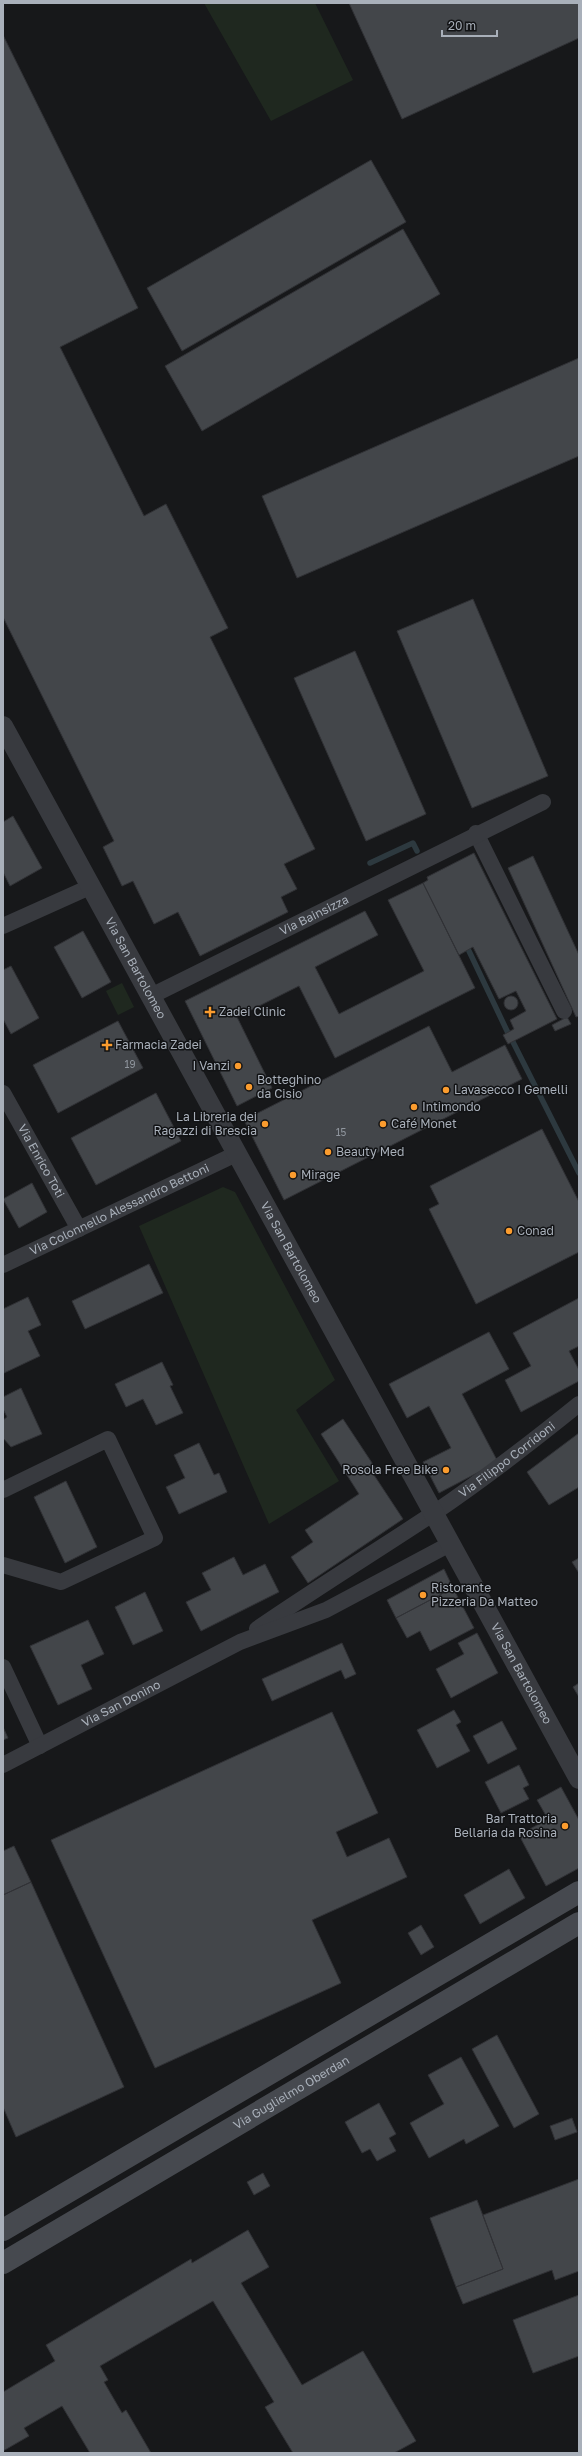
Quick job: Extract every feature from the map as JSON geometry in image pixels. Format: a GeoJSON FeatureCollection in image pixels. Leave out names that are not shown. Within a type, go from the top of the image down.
{"type":"FeatureCollection","features":[{"type":"Feature","properties":{"kind":"main road"},"geometry":{"type":"LineString","coordinates":[[3,2230],[579,1892]]}},
{"type":"Feature","properties":{"kind":"main road","name":"Via Guglielmo Oberdan"},"geometry":{"type":"LineString","coordinates":[[3,2262],[579,1922]]}},
{"type":"Feature","properties":{"kind":"street","name":"Via San Bartolomeo"},"geometry":{"type":"LineString","coordinates":[[3,726],[92,886],[236,1154],[579,1779]]}},
{"type":"Feature","properties":{"kind":"street","name":"Via Bainsizza"},"geometry":{"type":"LineString","coordinates":[[151,996],[476,833],[543,802]]}},
{"type":"Feature","properties":{"kind":"street"},"geometry":{"type":"LineString","coordinates":[[476,833],[564,1010]]}},
{"type":"Feature","properties":{"kind":"street"},"geometry":{"type":"LineString","coordinates":[[3,926],[92,886]]}},
{"type":"Feature","properties":{"kind":"street","name":"Via Enrico Toti"},"geometry":{"type":"LineString","coordinates":[[3,1094],[79,1229]]}},
{"type":"Feature","properties":{"kind":"street","name":"Via Colonnello Alessandro Bettoni"},"geometry":{"type":"LineString","coordinates":[[3,1265],[236,1154]]}},
{"type":"Feature","properties":{"kind":"street","name":"Via Filippo Corridoni"},"geometry":{"type":"LineString","coordinates":[[433,1513],[508,1461],[579,1404]]}},
{"type":"Feature","properties":{"kind":"street"},"geometry":{"type":"LineString","coordinates":[[3,1490],[108,1439],[155,1538],[61,1582],[3,1565]]}},
{"type":"Feature","properties":{"kind":"street","name":"Via San Donino"},"geometry":{"type":"LineString","coordinates":[[240,1642],[314,1589],[433,1513]]}},
{"type":"Feature","properties":{"kind":"street","name":"Via San Donino"},"geometry":{"type":"LineString","coordinates":[[3,1765],[240,1642],[326,1610],[450,1544]]}},
{"type":"Feature","properties":{"kind":"street"},"geometry":{"type":"LineString","coordinates":[[3,1667],[40,1746]]}},
{"type":"Feature","properties":{"kind":"shaded area"},"geometry":{"type":"Polygon","coordinates":[[[204,3],[315,3],[353,80],[271,121],[204,3]]]}},
{"type":"Feature","properties":{"kind":"shaded area"},"geometry":{"type":"Polygon","coordinates":[[[122,983],[134,1007],[118,1015],[106,991],[122,983]]]}},
{"type":"Feature","properties":{"kind":"shaded area"},"geometry":{"type":"Polygon","coordinates":[[[223,1187],[235,1192],[335,1380],[296,1410],[339,1481],[269,1524],[139,1226],[223,1187]]]}},
{"type":"Feature","properties":{"kind":"building"},"geometry":{"type":"Polygon","coordinates":[[[349,3],[579,3],[579,38],[402,119],[349,3]]]}},
{"type":"Feature","properties":{"kind":"building"},"geometry":{"type":"Polygon","coordinates":[[[3,35],[138,308],[60,347],[144,516],[166,504],[228,628],[210,637],[315,849],[284,864],[297,889],[281,897],[288,912],[200,956],[178,912],[154,924],[133,881],[122,886],[103,847],[114,841],[3,617],[3,35]]]}},
{"type":"Feature","properties":{"kind":"building"},"geometry":{"type":"Polygon","coordinates":[[[371,160],[406,222],[182,351],[147,288],[371,160]]]}},
{"type":"Feature","properties":{"kind":"building"},"geometry":{"type":"Polygon","coordinates":[[[403,229],[440,294],[202,431],[165,366],[403,229]]]}},
{"type":"Feature","properties":{"kind":"building"},"geometry":{"type":"Polygon","coordinates":[[[579,358],[579,456],[297,578],[262,496],[579,358]]]}},
{"type":"Feature","properties":{"kind":"building"},"geometry":{"type":"Polygon","coordinates":[[[473,599],[548,776],[472,808],[397,631],[473,599]]]}},
{"type":"Feature","properties":{"kind":"building"},"geometry":{"type":"Polygon","coordinates":[[[355,651],[426,814],[366,841],[294,678],[355,651]]]}},
{"type":"Feature","properties":{"kind":"building"},"geometry":{"type":"Polygon","coordinates":[[[13,816],[42,868],[10,886],[3,872],[3,822],[13,816]]]}},
{"type":"Feature","properties":{"kind":"building"},"geometry":{"type":"Polygon","coordinates":[[[474,853],[557,1019],[508,1044],[503,1035],[514,1029],[510,1020],[526,1011],[516,991],[499,999],[473,947],[459,955],[423,883],[428,880],[427,877],[474,853]]]}},
{"type":"Feature","properties":{"kind":"building"},"geometry":{"type":"Polygon","coordinates":[[[533,856],[579,955],[579,1016],[576,1017],[508,868],[533,856]]]}},
{"type":"Feature","properties":{"kind":"building"},"geometry":{"type":"Polygon","coordinates":[[[423,883],[475,988],[335,1058],[299,986],[237,1017],[272,1088],[237,1106],[185,1001],[365,911],[378,935],[315,967],[339,1014],[424,971],[388,900],[423,883]]]}},
{"type":"Feature","properties":{"kind":"building"},"geometry":{"type":"Polygon","coordinates":[[[83,931],[111,982],[82,998],[54,947],[83,931]]]}},
{"type":"Feature","properties":{"kind":"building"},"geometry":{"type":"Polygon","coordinates":[[[11,966],[39,1018],[11,1034],[3,1019],[3,970],[11,966]]]}},
{"type":"Feature","properties":{"kind":"building"},"geometry":{"type":"Polygon","coordinates":[[[511,996],[516,998],[518,1003],[516,1008],[511,1010],[506,1008],[504,1003],[506,998],[511,996]]]}},
{"type":"Feature","properties":{"kind":"building"},"geometry":{"type":"Polygon","coordinates":[[[567,1017],[571,1024],[555,1031],[552,1025],[567,1017]]]}},
{"type":"Feature","properties":{"kind":"building"},"geometry":{"type":"Polygon","coordinates":[[[118,1021],[143,1068],[58,1113],[33,1065],[118,1021]]]}},
{"type":"Feature","properties":{"kind":"building"},"geometry":{"type":"Polygon","coordinates":[[[429,1026],[452,1072],[505,1045],[522,1079],[284,1200],[244,1120],[429,1026]]]}},
{"type":"Feature","properties":{"kind":"building"},"geometry":{"type":"Polygon","coordinates":[[[156,1093],[181,1141],[96,1185],[71,1138],[156,1093]]]}},
{"type":"Feature","properties":{"kind":"building","name":"Conad"},"geometry":{"type":"Polygon","coordinates":[[[542,1129],[579,1202],[579,1252],[476,1304],[429,1209],[439,1204],[430,1186],[542,1129]]]}},
{"type":"Feature","properties":{"kind":"building"},"geometry":{"type":"Polygon","coordinates":[[[32,1183],[47,1212],[19,1228],[3,1199],[32,1183]]]}},
{"type":"Feature","properties":{"kind":"building"},"geometry":{"type":"Polygon","coordinates":[[[149,1264],[163,1293],[85,1329],[72,1301],[149,1264]]]}},
{"type":"Feature","properties":{"kind":"building"},"geometry":{"type":"Polygon","coordinates":[[[28,1297],[41,1325],[28,1331],[40,1356],[4,1373],[3,1309],[28,1297]]]}},
{"type":"Feature","properties":{"kind":"building"},"geometry":{"type":"Polygon","coordinates":[[[579,1298],[579,1346],[569,1351],[579,1370],[579,1381],[521,1412],[505,1380],[531,1366],[513,1333],[579,1298]]]}},
{"type":"Feature","properties":{"kind":"building"},"geometry":{"type":"Polygon","coordinates":[[[489,1332],[509,1369],[462,1394],[498,1462],[439,1493],[423,1462],[451,1448],[429,1406],[407,1418],[389,1384],[489,1332]]]}},
{"type":"Feature","properties":{"kind":"building"},"geometry":{"type":"Polygon","coordinates":[[[162,1362],[173,1385],[170,1386],[183,1413],[156,1425],[143,1399],[126,1407],[115,1384],[162,1362]]]}},
{"type":"Feature","properties":{"kind":"building"},"geometry":{"type":"Polygon","coordinates":[[[21,1388],[42,1434],[11,1447],[3,1438],[3,1420],[7,1417],[3,1409],[3,1397],[21,1388]]]}},
{"type":"Feature","properties":{"kind":"building"},"geometry":{"type":"Polygon","coordinates":[[[343,1419],[378,1472],[374,1475],[403,1519],[308,1583],[291,1557],[313,1542],[305,1530],[359,1494],[321,1434],[343,1419]]]}},
{"type":"Feature","properties":{"kind":"building"},"geometry":{"type":"Polygon","coordinates":[[[579,1433],[579,1487],[549,1505],[527,1472],[579,1433]]]}},
{"type":"Feature","properties":{"kind":"building"},"geometry":{"type":"Polygon","coordinates":[[[199,1443],[214,1475],[219,1473],[227,1492],[179,1514],[166,1487],[185,1478],[174,1455],[199,1443]]]}},
{"type":"Feature","properties":{"kind":"building"},"geometry":{"type":"Polygon","coordinates":[[[66,1481],[97,1547],[65,1563],[34,1497],[66,1481]]]}},
{"type":"Feature","properties":{"kind":"building"},"geometry":{"type":"Polygon","coordinates":[[[234,1557],[243,1575],[265,1564],[279,1592],[201,1631],[186,1602],[211,1590],[202,1573],[234,1557]]]}},
{"type":"Feature","properties":{"kind":"building"},"geometry":{"type":"Polygon","coordinates":[[[579,1558],[579,1573],[572,1562],[579,1558]]]}},
{"type":"Feature","properties":{"kind":"building"},"geometry":{"type":"Polygon","coordinates":[[[444,1569],[453,1588],[396,1618],[387,1600],[444,1569]]]}},
{"type":"Feature","properties":{"kind":"building"},"geometry":{"type":"Polygon","coordinates":[[[453,1588],[474,1628],[430,1651],[420,1631],[407,1638],[396,1618],[453,1588]]]}},
{"type":"Feature","properties":{"kind":"building"},"geometry":{"type":"Polygon","coordinates":[[[145,1592],[163,1631],[133,1645],[115,1607],[145,1592]]]}},
{"type":"Feature","properties":{"kind":"building"},"geometry":{"type":"Polygon","coordinates":[[[88,1620],[104,1654],[81,1665],[92,1689],[58,1705],[30,1646],[88,1620]]]}},
{"type":"Feature","properties":{"kind":"building"},"geometry":{"type":"Polygon","coordinates":[[[477,1633],[498,1673],[451,1698],[436,1669],[464,1654],[458,1643],[477,1633]]]}},
{"type":"Feature","properties":{"kind":"building"},"geometry":{"type":"Polygon","coordinates":[[[342,1643],[356,1674],[345,1679],[341,1670],[272,1701],[262,1679],[342,1643]]]}},
{"type":"Feature","properties":{"kind":"building"},"geometry":{"type":"Polygon","coordinates":[[[579,1683],[579,1697],[573,1687],[579,1683]]]}},
{"type":"Feature","properties":{"kind":"building"},"geometry":{"type":"Polygon","coordinates":[[[454,1710],[461,1722],[456,1725],[470,1751],[437,1768],[417,1730],[454,1710]]]}},
{"type":"Feature","properties":{"kind":"building"},"geometry":{"type":"Polygon","coordinates":[[[332,1712],[378,1813],[336,1832],[347,1857],[389,1838],[407,1877],[312,1920],[341,1983],[155,2068],[51,1840],[332,1712]]]}},
{"type":"Feature","properties":{"kind":"building"},"geometry":{"type":"Polygon","coordinates":[[[502,1721],[517,1749],[488,1764],[473,1736],[502,1721]]]}},
{"type":"Feature","properties":{"kind":"building"},"geometry":{"type":"Polygon","coordinates":[[[3,1727],[8,1738],[3,1740],[3,1727]]]}},
{"type":"Feature","properties":{"kind":"building"},"geometry":{"type":"Polygon","coordinates":[[[519,1765],[529,1785],[523,1788],[529,1799],[501,1813],[485,1782],[519,1765]]]}},
{"type":"Feature","properties":{"kind":"building"},"geometry":{"type":"Polygon","coordinates":[[[561,1787],[579,1820],[579,1868],[546,1886],[519,1835],[548,1819],[537,1800],[561,1787]]]}},
{"type":"Feature","properties":{"kind":"building"},"geometry":{"type":"Polygon","coordinates":[[[14,1846],[31,1882],[3,1895],[3,1851],[14,1846]]]}},
{"type":"Feature","properties":{"kind":"building"},"geometry":{"type":"Polygon","coordinates":[[[509,1869],[525,1898],[480,1924],[464,1895],[509,1869]]]}},
{"type":"Feature","properties":{"kind":"building"},"geometry":{"type":"Polygon","coordinates":[[[31,1882],[124,2087],[16,2137],[3,2107],[3,1895],[31,1882]]]}},
{"type":"Feature","properties":{"kind":"building"},"geometry":{"type":"Polygon","coordinates":[[[421,1925],[434,1947],[421,1955],[408,1933],[421,1925]]]}},
{"type":"Feature","properties":{"kind":"building"},"geometry":{"type":"Polygon","coordinates":[[[497,2035],[539,2114],[514,2128],[472,2049],[497,2035]]]}},
{"type":"Feature","properties":{"kind":"building"},"geometry":{"type":"Polygon","coordinates":[[[461,2057],[499,2126],[466,2144],[464,2139],[429,2158],[410,2123],[444,2104],[428,2075],[461,2057]]]}},
{"type":"Feature","properties":{"kind":"building"},"geometry":{"type":"Polygon","coordinates":[[[379,2103],[396,2134],[389,2138],[396,2151],[377,2161],[370,2149],[362,2153],[345,2122],[379,2103]]]}},
{"type":"Feature","properties":{"kind":"building"},"geometry":{"type":"Polygon","coordinates":[[[572,2118],[577,2132],[555,2140],[550,2126],[572,2118]]]}},
{"type":"Feature","properties":{"kind":"building"},"geometry":{"type":"Polygon","coordinates":[[[263,2173],[270,2186],[254,2195],[247,2182],[263,2173]]]}},
{"type":"Feature","properties":{"kind":"building"},"geometry":{"type":"Polygon","coordinates":[[[579,2179],[579,2271],[555,2280],[552,2270],[463,2304],[456,2287],[503,2269],[483,2215],[579,2179]]]}},
{"type":"Feature","properties":{"kind":"building"},"geometry":{"type":"Polygon","coordinates":[[[477,2200],[503,2269],[456,2287],[430,2218],[477,2200]]]}},
{"type":"Feature","properties":{"kind":"building"},"geometry":{"type":"Polygon","coordinates":[[[248,2230],[269,2267],[241,2283],[302,2385],[363,2351],[416,2441],[394,2453],[293,2453],[265,2407],[274,2402],[213,2301],[100,2366],[108,2380],[104,2382],[122,2413],[126,2410],[151,2453],[90,2453],[62,2406],[24,2428],[29,2436],[3,2451],[3,2392],[55,2361],[46,2345],[191,2259],[192,2263],[248,2230]]]}},
{"type":"Feature","properties":{"kind":"building"},"geometry":{"type":"Polygon","coordinates":[[[579,2295],[579,2356],[533,2373],[513,2320],[579,2295]]]}},
{"type":"Feature","properties":{"kind":"waterway"},"geometry":{"type":"LineString","coordinates":[[370,863],[413,843],[417,851]]}},
{"type":"Feature","properties":{"kind":"waterway"},"geometry":{"type":"LineString","coordinates":[[469,951],[508,1033]]}},
{"type":"Feature","properties":{"kind":"waterway"},"geometry":{"type":"LineString","coordinates":[[513,1042],[579,1173]]}},
{"type":"Feature","properties":{"kind":"place","name":"Zadei Clinic"},"geometry":{"type":"Point","coordinates":[210,1012]}},
{"type":"Feature","properties":{"kind":"place","name":"Farmacia Zadei"},"geometry":{"type":"Point","coordinates":[107,1045]}},
{"type":"Feature","properties":{"kind":"place","name":"I Vanzi"},"geometry":{"type":"Point","coordinates":[238,1066]}},
{"type":"Feature","properties":{"kind":"place","name":"Botteghino da Cisio"},"geometry":{"type":"Point","coordinates":[249,1087]}},
{"type":"Feature","properties":{"kind":"place","name":"Lavasecco I Gemelli"},"geometry":{"type":"Point","coordinates":[446,1090]}},
{"type":"Feature","properties":{"kind":"place","name":"Intimondo"},"geometry":{"type":"Point","coordinates":[414,1107]}},
{"type":"Feature","properties":{"kind":"place","name":"La Libreria dei Ragazzi di Brescia"},"geometry":{"type":"Point","coordinates":[265,1124]}},
{"type":"Feature","properties":{"kind":"place","name":"Café Monet"},"geometry":{"type":"Point","coordinates":[383,1124]}},
{"type":"Feature","properties":{"kind":"place","name":"Beauty Med"},"geometry":{"type":"Point","coordinates":[328,1152]}},
{"type":"Feature","properties":{"kind":"place","name":"Mirage"},"geometry":{"type":"Point","coordinates":[293,1175]}},
{"type":"Feature","properties":{"kind":"place","name":"Conad"},"geometry":{"type":"Point","coordinates":[509,1231]}},
{"type":"Feature","properties":{"kind":"place","name":"Rosola Free Bike"},"geometry":{"type":"Point","coordinates":[446,1470]}},
{"type":"Feature","properties":{"kind":"place","name":"Ristorante Pizzeria Da Matteo"},"geometry":{"type":"Point","coordinates":[423,1595]}},
{"type":"Feature","properties":{"kind":"place","name":"Bar Trattoria Bellaria da Rosina"},"geometry":{"type":"Point","coordinates":[565,1826]}}]}
